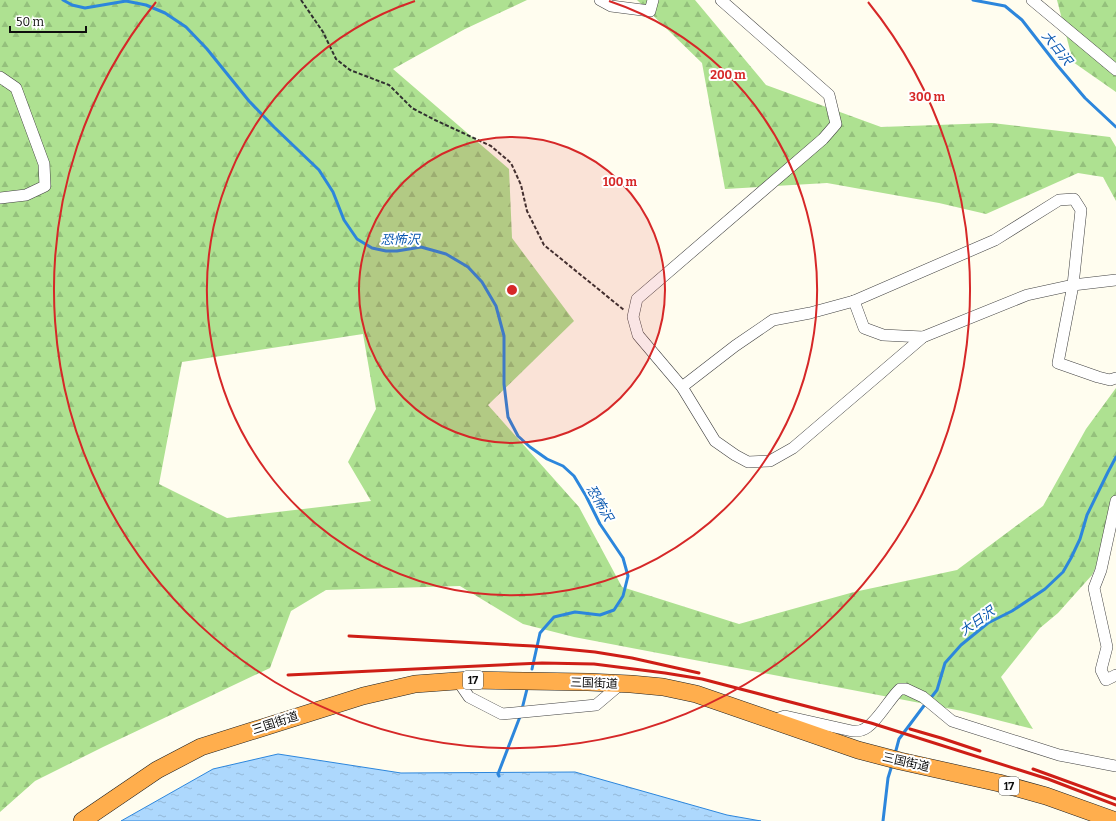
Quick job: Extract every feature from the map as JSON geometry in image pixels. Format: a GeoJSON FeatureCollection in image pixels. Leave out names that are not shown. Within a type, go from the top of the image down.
{"type":"FeatureCollection","features":[{"type":"Feature","properties":{"kind":"highway","name":"三国街道"},"geometry":{"type":"LineString","coordinates":[[82,821],[156,770],[201,747],[363,696],[415,684],[458,681],[622,683],[663,687],[696,694],[858,750],[999,783],[1046,796],[1116,821]]}},
{"type":"Feature","properties":{"kind":"street"},"geometry":{"type":"LineString","coordinates":[[600,0],[611,6],[650,11],[652,0]]}},
{"type":"Feature","properties":{"kind":"street"},"geometry":{"type":"LineString","coordinates":[[721,0],[829,95],[836,124],[823,139],[637,299],[632,317],[638,335],[682,387],[715,441],[748,462],[770,461],[793,448],[923,337],[1027,295],[1073,285],[1116,280]]}},
{"type":"Feature","properties":{"kind":"street"},"geometry":{"type":"LineString","coordinates":[[1032,0],[1116,70]]}},
{"type":"Feature","properties":{"kind":"street"},"geometry":{"type":"LineString","coordinates":[[0,77],[16,88],[44,164],[45,186],[26,195],[0,198]]}},
{"type":"Feature","properties":{"kind":"street"},"geometry":{"type":"LineString","coordinates":[[682,387],[735,346],[773,320],[810,313],[854,301],[995,240],[1059,200],[1074,199],[1081,210],[1073,285],[1058,363],[1098,377],[1110,380],[1116,378]]}},
{"type":"Feature","properties":{"kind":"street"},"geometry":{"type":"LineString","coordinates":[[854,301],[864,328],[882,335],[923,337]]}},
{"type":"Feature","properties":{"kind":"street"},"geometry":{"type":"LineString","coordinates":[[1116,501],[1101,570],[1094,588],[1107,647],[1101,670],[1106,680],[1116,675]]}},
{"type":"Feature","properties":{"kind":"street"},"geometry":{"type":"LineString","coordinates":[[458,681],[469,697],[502,714],[596,705],[622,683]]}},
{"type":"Feature","properties":{"kind":"street"},"geometry":{"type":"LineString","coordinates":[[773,720],[784,716],[852,731],[862,730],[875,719],[900,689],[906,689],[923,697],[952,721],[1059,755],[1116,766]]}},
{"type":"Feature","properties":{"kind":"path"},"geometry":{"type":"LineString","coordinates":[[301,0],[323,32],[336,59],[350,70],[389,85],[412,108],[491,146],[511,164],[521,185],[527,211],[544,245],[632,317]]}},
{"type":"Feature","properties":{"kind":"green space"},"geometry":{"type":"Polygon","coordinates":[[[0,0],[527,0],[465,29],[393,69],[509,169],[512,238],[574,321],[488,405],[579,507],[622,587],[739,624],[854,592],[957,570],[1043,506],[1086,429],[1116,388],[1116,525],[1092,575],[1058,613],[1040,628],[1001,677],[1033,729],[962,711],[574,637],[523,624],[460,586],[326,590],[291,611],[270,668],[35,781],[0,812],[0,0]],[[363,334],[182,362],[159,484],[227,518],[371,501],[348,462],[376,409],[363,334]]]}},
{"type":"Feature","properties":{"kind":"green space"},"geometry":{"type":"Polygon","coordinates":[[[637,0],[695,0],[766,85],[881,127],[992,123],[1110,137],[1116,147],[1116,201],[1103,177],[1078,173],[986,214],[939,203],[827,183],[725,189],[702,63],[637,0]]]}},
{"type":"Feature","properties":{"kind":"green space"},"geometry":{"type":"Polygon","coordinates":[[[1057,0],[1116,0],[1116,92],[1073,62],[1057,0]]]}},
{"type":"Feature","properties":{"kind":"water"},"geometry":{"type":"Polygon","coordinates":[[[278,754],[401,773],[575,772],[727,815],[761,821],[121,821],[213,769],[278,754]]]}},
{"type":"Feature","properties":{"kind":"waterway","name":"恐怖沢"},"geometry":{"type":"LineString","coordinates":[[63,0],[72,5],[85,8],[126,1],[146,5],[165,13],[186,27],[207,49],[249,101],[319,170],[333,192],[344,220],[357,239],[372,248],[386,251],[397,251],[421,247],[446,254],[468,267],[482,282],[496,306],[504,336],[504,384],[508,417],[518,436],[530,447],[547,459],[563,466],[574,476],[600,524],[623,558],[628,576],[623,596],[614,610],[600,615],[575,612],[554,617],[540,633],[532,669]]}},
{"type":"Feature","properties":{"kind":"waterway","name":"大日沢"},"geometry":{"type":"LineString","coordinates":[[973,0],[1005,6],[1022,20],[1085,98],[1116,127]]}},
{"type":"Feature","properties":{"kind":"waterway","name":"大日沢"},"geometry":{"type":"LineString","coordinates":[[930,699],[937,690],[945,663],[961,645],[988,623],[1012,611],[1045,589],[1063,572],[1080,539],[1087,515],[1116,457]]}},
{"type":"Feature","properties":{"kind":"waterway","name":"恐怖沢"},"geometry":{"type":"LineString","coordinates":[[522,709],[527,689]]}},
{"type":"Feature","properties":{"kind":"waterway","name":"大日沢"},"geometry":{"type":"LineString","coordinates":[[895,754],[899,739],[926,703]]}},
{"type":"Feature","properties":{"kind":"waterway","name":"恐怖沢"},"geometry":{"type":"LineString","coordinates":[[499,776],[498,774],[521,714]]}},
{"type":"Feature","properties":{"kind":"waterway","name":"大日沢"},"geometry":{"type":"LineString","coordinates":[[883,821],[888,778],[892,765]]}},
{"type":"Feature","properties":{"kind":"railway"},"geometry":{"type":"LineString","coordinates":[[349,636],[533,646],[595,652],[632,658],[699,673]]}},
{"type":"Feature","properties":{"kind":"railway"},"geometry":{"type":"LineString","coordinates":[[288,675],[542,663],[594,664],[665,673],[702,679],[871,723],[1048,779],[1116,805]]}},
{"type":"Feature","properties":{"kind":"railway"},"geometry":{"type":"LineString","coordinates":[[910,729],[980,751]]}},
{"type":"Feature","properties":{"kind":"railway"},"geometry":{"type":"LineString","coordinates":[[1033,769],[1116,799]]}}]}
